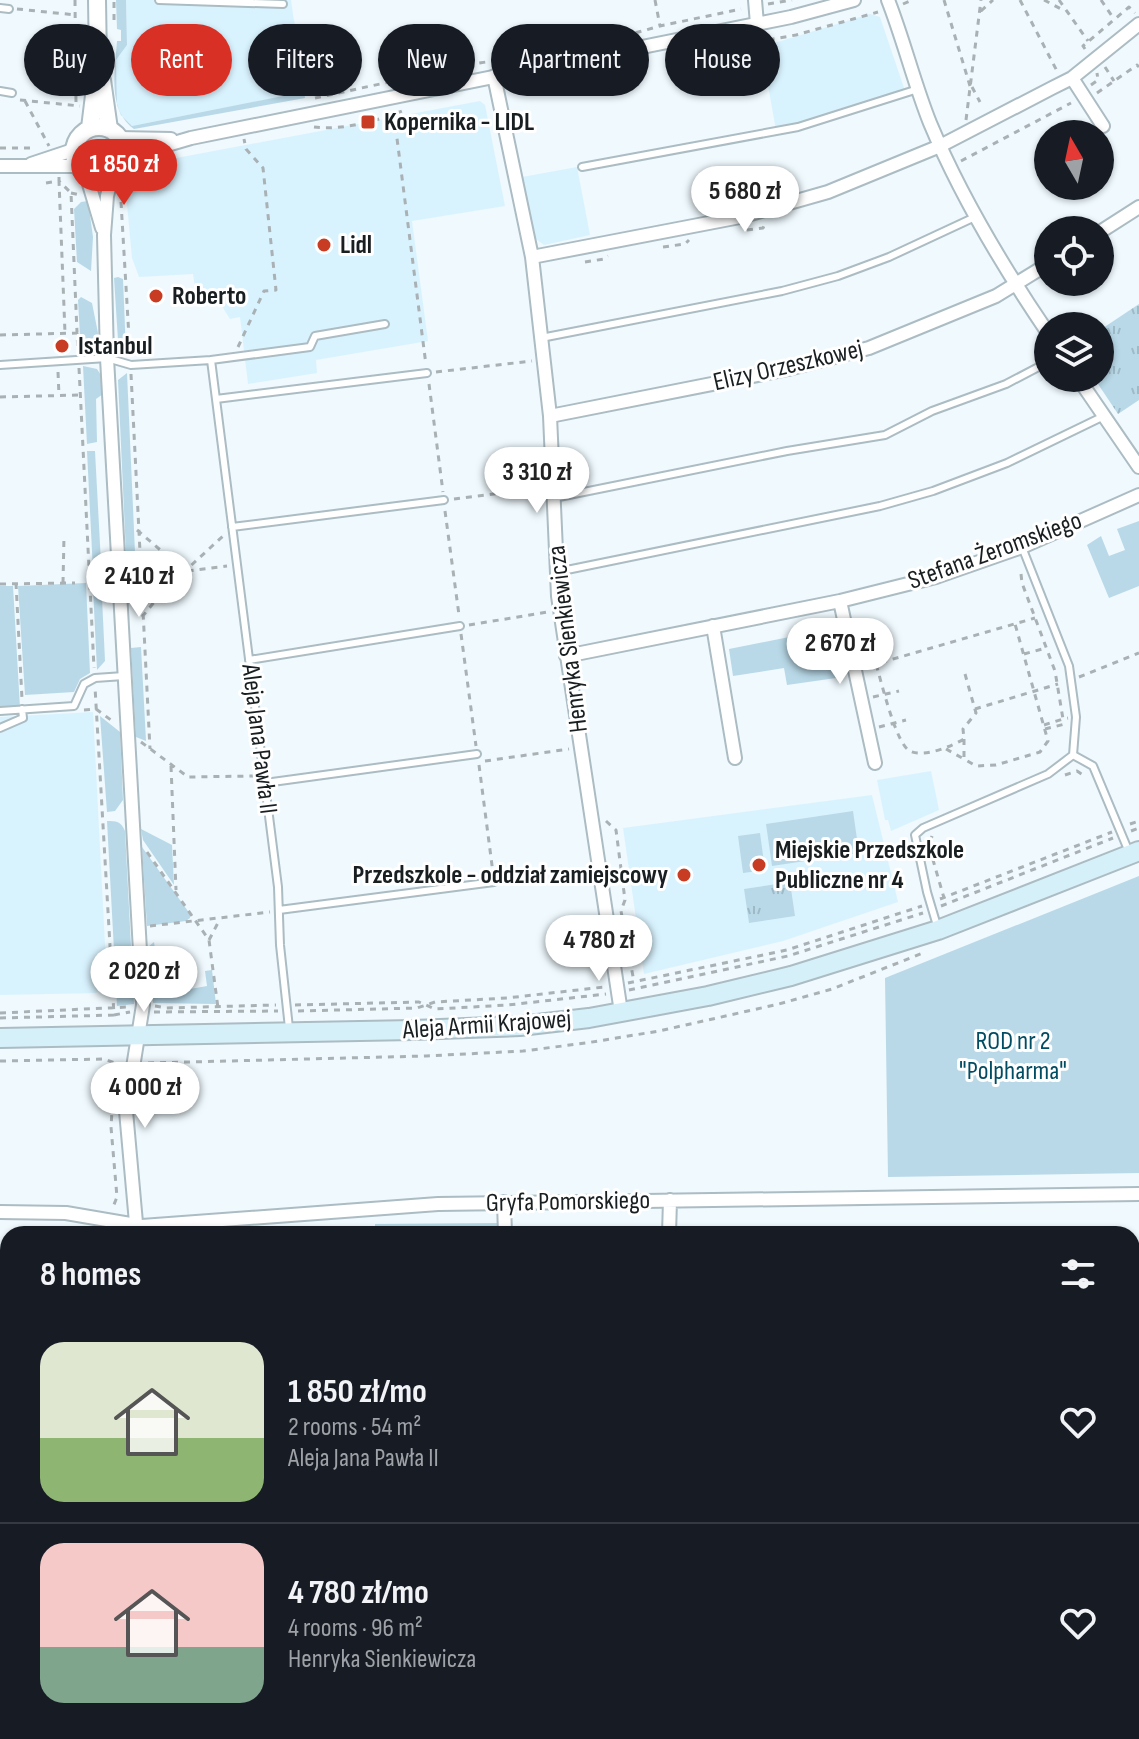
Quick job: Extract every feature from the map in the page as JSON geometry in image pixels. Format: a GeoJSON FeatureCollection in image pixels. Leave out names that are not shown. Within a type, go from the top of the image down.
{"type":"FeatureCollection","features":[{"type":"Feature","properties":{"kind":"main road","name":"Aleja Armii Krajowej"},"geometry":{"type":"LineString","coordinates":[[0,1038],[520,1026],[621,1012],[791,976],[938,930],[1134,853]]}},
{"type":"Feature","properties":{"kind":"street"},"geometry":{"type":"LineString","coordinates":[[97,0],[97,24]]}},
{"type":"Feature","properties":{"kind":"street"},"geometry":{"type":"LineString","coordinates":[[755,4],[757,24],[854,0]]}},
{"type":"Feature","properties":{"kind":"street"},"geometry":{"type":"LineString","coordinates":[[888,0],[940,146],[976,217],[1034,312]]}},
{"type":"Feature","properties":{"kind":"street"},"geometry":{"type":"LineString","coordinates":[[532,257],[740,217],[828,192],[940,146],[1072,78],[1139,24]]}},
{"type":"Feature","properties":{"kind":"street"},"geometry":{"type":"LineString","coordinates":[[0,166],[79,163],[105,177],[118,165],[191,138],[491,77]]}},
{"type":"Feature","properties":{"kind":"street"},"geometry":{"type":"LineString","coordinates":[[1072,78],[1099,120]]}},
{"type":"Feature","properties":{"kind":"street"},"geometry":{"type":"LineString","coordinates":[[94,96],[90,128],[79,137],[79,163],[104,235]]}},
{"type":"Feature","properties":{"kind":"street"},"geometry":{"type":"LineString","coordinates":[[105,96],[114,134],[124,151],[107,196],[104,235],[107,358],[143,1005],[126,1111],[136,1226]]}},
{"type":"Feature","properties":{"kind":"street","name":"Henryka Sienkiewicza"},"geometry":{"type":"LineString","coordinates":[[498,96],[532,257],[550,416],[560,610],[621,1012]]}},
{"type":"Feature","properties":{"kind":"street"},"geometry":{"type":"LineString","coordinates":[[90,128],[114,134],[191,138]]}},
{"type":"Feature","properties":{"kind":"street"},"geometry":{"type":"LineString","coordinates":[[1114,223],[1139,207]]}},
{"type":"Feature","properties":{"kind":"street","name":"Elizy Orzeszkowej"},"geometry":{"type":"LineString","coordinates":[[550,416],[841,356],[933,323],[996,296],[1034,273]]}},
{"type":"Feature","properties":{"kind":"street"},"geometry":{"type":"LineString","coordinates":[[1088,392],[1139,467]]}},
{"type":"Feature","properties":{"kind":"street","name":"Stefana Żeromskiego"},"geometry":{"type":"LineString","coordinates":[[566,656],[840,601],[936,577],[1022,547],[1139,495]]}},
{"type":"Feature","properties":{"kind":"street"},"geometry":{"type":"LineString","coordinates":[[840,601],[875,763]]}},
{"type":"Feature","properties":{"kind":"street"},"geometry":{"type":"LineString","coordinates":[[713,626],[735,758]]}},
{"type":"Feature","properties":{"kind":"street","name":"Gryfa Pomorskiego"},"geometry":{"type":"LineString","coordinates":[[142,1226],[394,1206],[504,1202],[1139,1194]]}},
{"type":"Feature","properties":{"kind":"street"},"geometry":{"type":"LineString","coordinates":[[669,1226],[670,1200]]}},
{"type":"Feature","properties":{"kind":"street"},"geometry":{"type":"LineString","coordinates":[[504,1202],[505,1226]]}},
{"type":"Feature","properties":{"kind":"street","name":"Gryfa Pomorskiego"},"geometry":{"type":"LineString","coordinates":[[0,1212],[66,1213],[123,1226]]}},
{"type":"Feature","properties":{"kind":"lane"},"geometry":{"type":"LineString","coordinates":[[159,0],[283,4]]}},
{"type":"Feature","properties":{"kind":"lane"},"geometry":{"type":"LineString","coordinates":[[0,8],[9,9]]}},
{"type":"Feature","properties":{"kind":"lane"},"geometry":{"type":"LineString","coordinates":[[582,167],[798,127],[918,89]]}},
{"type":"Feature","properties":{"kind":"lane"},"geometry":{"type":"LineString","coordinates":[[0,91],[12,96]]}},
{"type":"Feature","properties":{"kind":"lane"},"geometry":{"type":"LineString","coordinates":[[541,338],[782,291],[838,276],[889,257],[976,217]]}},
{"type":"Feature","properties":{"kind":"lane"},"geometry":{"type":"LineString","coordinates":[[0,365],[107,358],[131,365],[232,359],[310,347],[315,336],[385,324]]}},
{"type":"Feature","properties":{"kind":"lane","name":"Aleja Jana Pawła II"},"geometry":{"type":"LineString","coordinates":[[211,360],[265,783],[289,1032]]}},
{"type":"Feature","properties":{"kind":"lane"},"geometry":{"type":"LineString","coordinates":[[554,492],[885,435],[932,411],[1006,384],[1034,369]]}},
{"type":"Feature","properties":{"kind":"lane"},"geometry":{"type":"LineString","coordinates":[[216,399],[427,373]]}},
{"type":"Feature","properties":{"kind":"lane"},"geometry":{"type":"LineString","coordinates":[[557,572],[880,506],[933,491],[1007,463],[1104,416]]}},
{"type":"Feature","properties":{"kind":"lane"},"geometry":{"type":"LineString","coordinates":[[232,528],[444,500]]}},
{"type":"Feature","properties":{"kind":"lane"},"geometry":{"type":"LineString","coordinates":[[938,930],[915,835],[923,828],[1048,774],[1073,755],[1076,717],[1069,666],[1022,547]]}},
{"type":"Feature","properties":{"kind":"lane"},"geometry":{"type":"LineString","coordinates":[[249,660],[460,626]]}},
{"type":"Feature","properties":{"kind":"lane"},"geometry":{"type":"LineString","coordinates":[[0,711],[74,706],[84,684],[95,678],[124,676]]}},
{"type":"Feature","properties":{"kind":"lane"},"geometry":{"type":"LineString","coordinates":[[0,728],[23,718],[23,709]]}},
{"type":"Feature","properties":{"kind":"lane"},"geometry":{"type":"LineString","coordinates":[[265,783],[477,754]]}},
{"type":"Feature","properties":{"kind":"lane"},"geometry":{"type":"LineString","coordinates":[[1073,755],[1093,766],[1134,853]]}},
{"type":"Feature","properties":{"kind":"lane"},"geometry":{"type":"LineString","coordinates":[[279,910],[494,882]]}},
{"type":"Feature","properties":{"kind":"path"},"geometry":{"type":"LineString","coordinates":[[12,96],[25,101],[76,106],[75,0]]}},
{"type":"Feature","properties":{"kind":"path"},"geometry":{"type":"LineString","coordinates":[[655,0],[660,26]]}},
{"type":"Feature","properties":{"kind":"path"},"geometry":{"type":"LineString","coordinates":[[649,29],[755,4],[792,0]]}},
{"type":"Feature","properties":{"kind":"path"},"geometry":{"type":"LineString","coordinates":[[944,0],[971,88],[980,102]]}},
{"type":"Feature","properties":{"kind":"path"},"geometry":{"type":"LineString","coordinates":[[963,135],[981,0]]}},
{"type":"Feature","properties":{"kind":"path"},"geometry":{"type":"LineString","coordinates":[[979,13],[993,0]]}},
{"type":"Feature","properties":{"kind":"path"},"geometry":{"type":"LineString","coordinates":[[1020,0],[1057,70]]}},
{"type":"Feature","properties":{"kind":"path"},"geometry":{"type":"LineString","coordinates":[[1044,0],[1068,13]]}},
{"type":"Feature","properties":{"kind":"path"},"geometry":{"type":"LineString","coordinates":[[1059,0],[1088,41]]}},
{"type":"Feature","properties":{"kind":"path"},"geometry":{"type":"LineString","coordinates":[[1101,0],[1114,19]]}},
{"type":"Feature","properties":{"kind":"path"},"geometry":{"type":"LineString","coordinates":[[9,9],[76,15]]}},
{"type":"Feature","properties":{"kind":"path"},"geometry":{"type":"LineString","coordinates":[[314,98],[491,61]]}},
{"type":"Feature","properties":{"kind":"path"},"geometry":{"type":"LineString","coordinates":[[1102,62],[1114,81]]}},
{"type":"Feature","properties":{"kind":"path"},"geometry":{"type":"LineString","coordinates":[[958,163],[1085,98],[1137,65],[1139,67]]}},
{"type":"Feature","properties":{"kind":"path"},"geometry":{"type":"LineString","coordinates":[[0,148],[52,146],[25,101]]}},
{"type":"Feature","properties":{"kind":"path"},"geometry":{"type":"LineString","coordinates":[[394,115],[477,754]]}},
{"type":"Feature","properties":{"kind":"path"},"geometry":{"type":"LineString","coordinates":[[232,359],[264,291],[276,290],[263,168],[246,149],[245,142]]}},
{"type":"Feature","properties":{"kind":"path"},"geometry":{"type":"LineString","coordinates":[[46,183],[59,181]]}},
{"type":"Feature","properties":{"kind":"path"},"geometry":{"type":"LineString","coordinates":[[59,181],[71,193],[77,333]]}},
{"type":"Feature","properties":{"kind":"path"},"geometry":{"type":"LineString","coordinates":[[59,181],[65,333]]}},
{"type":"Feature","properties":{"kind":"path"},"geometry":{"type":"LineString","coordinates":[[121,194],[150,749]]}},
{"type":"Feature","properties":{"kind":"path"},"geometry":{"type":"LineString","coordinates":[[63,281],[74,280]]}},
{"type":"Feature","properties":{"kind":"path"},"geometry":{"type":"LineString","coordinates":[[427,373],[543,360]]}},
{"type":"Feature","properties":{"kind":"path"},"geometry":{"type":"LineString","coordinates":[[58,361],[59,396]]}},
{"type":"Feature","properties":{"kind":"path"},"geometry":{"type":"LineString","coordinates":[[0,397],[80,395]]}},
{"type":"Feature","properties":{"kind":"path"},"geometry":{"type":"LineString","coordinates":[[444,500],[554,492]]}},
{"type":"Feature","properties":{"kind":"path"},"geometry":{"type":"LineString","coordinates":[[185,571],[232,528]]}},
{"type":"Feature","properties":{"kind":"path"},"geometry":{"type":"LineString","coordinates":[[137,530],[185,571]]}},
{"type":"Feature","properties":{"kind":"path"},"geometry":{"type":"LineString","coordinates":[[63,583],[64,536]]}},
{"type":"Feature","properties":{"kind":"path"},"geometry":{"type":"LineString","coordinates":[[140,577],[237,565]]}},
{"type":"Feature","properties":{"kind":"path"},"geometry":{"type":"LineString","coordinates":[[142,617],[179,572]]}},
{"type":"Feature","properties":{"kind":"path"},"geometry":{"type":"LineString","coordinates":[[1020,572],[1058,684],[1065,718]]}},
{"type":"Feature","properties":{"kind":"path"},"geometry":{"type":"LineString","coordinates":[[16,583],[23,709]]}},
{"type":"Feature","properties":{"kind":"path"},"geometry":{"type":"LineString","coordinates":[[0,584],[75,583]]}},
{"type":"Feature","properties":{"kind":"path"},"geometry":{"type":"LineString","coordinates":[[460,626],[560,610]]}},
{"type":"Feature","properties":{"kind":"path"},"geometry":{"type":"LineString","coordinates":[[964,739],[946,749],[907,750],[893,723],[876,664],[1035,618]]}},
{"type":"Feature","properties":{"kind":"path"},"geometry":{"type":"LineString","coordinates":[[946,749],[976,766],[996,765],[1040,752],[1048,741],[1015,624]]}},
{"type":"Feature","properties":{"kind":"path"},"geometry":{"type":"LineString","coordinates":[[875,625],[885,661]]}},
{"type":"Feature","properties":{"kind":"path"},"geometry":{"type":"LineString","coordinates":[[1024,654],[1046,648]]}},
{"type":"Feature","properties":{"kind":"path"},"geometry":{"type":"LineString","coordinates":[[1071,680],[1139,653]]}},
{"type":"Feature","properties":{"kind":"path"},"geometry":{"type":"LineString","coordinates":[[964,759],[963,729],[976,713],[965,674]]}},
{"type":"Feature","properties":{"kind":"path"},"geometry":{"type":"LineString","coordinates":[[975,709],[1058,684]]}},
{"type":"Feature","properties":{"kind":"path"},"geometry":{"type":"LineString","coordinates":[[862,700],[899,691]]}},
{"type":"Feature","properties":{"kind":"path"},"geometry":{"type":"LineString","coordinates":[[1044,727],[1076,717]]}},
{"type":"Feature","properties":{"kind":"path"},"geometry":{"type":"LineString","coordinates":[[868,730],[906,720]]}},
{"type":"Feature","properties":{"kind":"path"},"geometry":{"type":"LineString","coordinates":[[581,747],[478,762],[494,882],[600,869]]}},
{"type":"Feature","properties":{"kind":"path"},"geometry":{"type":"LineString","coordinates":[[170,765],[176,890]]}},
{"type":"Feature","properties":{"kind":"path"},"geometry":{"type":"LineString","coordinates":[[1063,776],[1077,771],[1086,777]]}},
{"type":"Feature","properties":{"kind":"path"},"geometry":{"type":"LineString","coordinates":[[602,814],[616,830],[625,900],[621,911],[634,982]]}},
{"type":"Feature","properties":{"kind":"path"},"geometry":{"type":"LineString","coordinates":[[154,1012],[419,1002],[426,1005],[618,989],[788,956],[931,906],[1121,831],[1139,821]]}},
{"type":"Feature","properties":{"kind":"path"},"geometry":{"type":"LineString","coordinates":[[618,989],[634,982],[787,950],[931,906],[944,898],[1121,831],[1139,828]]}},
{"type":"Feature","properties":{"kind":"path"},"geometry":{"type":"LineString","coordinates":[[934,831],[929,846],[944,898]]}},
{"type":"Feature","properties":{"kind":"path"},"geometry":{"type":"LineString","coordinates":[[133,833],[209,940],[218,1009]]}},
{"type":"Feature","properties":{"kind":"path"},"geometry":{"type":"LineString","coordinates":[[139,927],[279,910]]}},
{"type":"Feature","properties":{"kind":"path"},"geometry":{"type":"LineString","coordinates":[[209,940],[220,919]]}},
{"type":"Feature","properties":{"kind":"path"},"geometry":{"type":"LineString","coordinates":[[152,1005],[218,1009]]}},
{"type":"Feature","properties":{"kind":"path"},"geometry":{"type":"LineString","coordinates":[[0,1013],[134,1006]]}},
{"type":"Feature","properties":{"kind":"path"},"geometry":{"type":"LineString","coordinates":[[114,1015],[134,1012]]}},
{"type":"Feature","properties":{"kind":"path"},"geometry":{"type":"LineString","coordinates":[[0,1061],[104,1059],[115,1063],[111,1127],[117,1197],[112,1209]]}},
{"type":"Feature","properties":{"kind":"path"},"geometry":{"type":"LineString","coordinates":[[146,1076],[148,1063]]}},
{"type":"Feature","properties":{"kind":"shaded area"},"geometry":{"type":"Polygon","coordinates":[[[126,0],[291,0],[294,24],[248,24],[248,96],[284,96],[132,126],[121,115],[117,105],[116,60],[127,45],[126,0]]]}},
{"type":"Feature","properties":{"kind":"shaded area"},"geometry":{"type":"Polygon","coordinates":[[[870,14],[880,17],[905,91],[776,130],[770,96],[780,96],[780,41],[870,14]]]}},
{"type":"Feature","properties":{"kind":"shaded area"},"geometry":{"type":"Polygon","coordinates":[[[480,101],[485,105],[505,206],[412,221],[428,341],[316,360],[317,373],[248,384],[240,317],[230,319],[213,292],[196,294],[193,274],[139,277],[132,258],[125,183],[155,162],[480,101]]]}},
{"type":"Feature","properties":{"kind":"shaded area"},"geometry":{"type":"Polygon","coordinates":[[[577,167],[590,235],[544,245],[536,239],[522,177],[577,167]]]}},
{"type":"Feature","properties":{"kind":"shaded area"},"geometry":{"type":"Polygon","coordinates":[[[93,712],[107,984],[96,993],[0,995],[0,717],[93,712]]]}},
{"type":"Feature","properties":{"kind":"shaded area"},"geometry":{"type":"Polygon","coordinates":[[[931,771],[939,810],[891,831],[888,820],[885,820],[877,780],[931,771]]]}},
{"type":"Feature","properties":{"kind":"shaded area","name":"Miejskie Przedszkole Publiczne nr 4"},"geometry":{"type":"Polygon","coordinates":[[[872,795],[898,902],[783,941],[644,974],[623,828],[872,795]]]}},
{"type":"Feature","properties":{"kind":"green space"},"geometry":{"type":"Polygon","coordinates":[[[116,0],[126,0],[127,45],[116,60],[117,103],[115,65],[121,30],[117,29],[116,0]]]}},
{"type":"Feature","properties":{"kind":"green space"},"geometry":{"type":"Polygon","coordinates":[[[283,96],[305,98],[134,129],[124,118],[132,126],[283,96]]]}},
{"type":"Feature","properties":{"kind":"green space"},"geometry":{"type":"Polygon","coordinates":[[[88,201],[93,237],[91,271],[77,262],[74,209],[81,202],[88,201]]]}},
{"type":"Feature","properties":{"kind":"green space"},"geometry":{"type":"Polygon","coordinates":[[[114,278],[123,279],[126,352],[119,356],[114,278]]]}},
{"type":"Feature","properties":{"kind":"green space"},"geometry":{"type":"Polygon","coordinates":[[[81,297],[92,303],[100,343],[93,353],[81,355],[78,300],[81,297]]]}},
{"type":"Feature","properties":{"kind":"green space"},"geometry":{"type":"Polygon","coordinates":[[[1139,304],[1139,400],[1118,414],[1103,392],[1114,392],[1114,321],[1139,304]]]}},
{"type":"Feature","properties":{"kind":"green space"},"geometry":{"type":"Polygon","coordinates":[[[83,366],[97,369],[102,377],[103,394],[96,399],[97,442],[87,444],[83,366]]]}},
{"type":"Feature","properties":{"kind":"green space"},"geometry":{"type":"Polygon","coordinates":[[[127,373],[136,575],[127,575],[118,380],[127,373]]]}},
{"type":"Feature","properties":{"kind":"green space"},"geometry":{"type":"Polygon","coordinates":[[[87,451],[95,451],[101,563],[108,564],[93,571],[87,451]]]}},
{"type":"Feature","properties":{"kind":"green space"},"geometry":{"type":"Polygon","coordinates":[[[1139,521],[1139,586],[1109,598],[1087,545],[1101,536],[1109,556],[1125,550],[1117,529],[1139,521]]]}},
{"type":"Feature","properties":{"kind":"green space"},"geometry":{"type":"Polygon","coordinates":[[[86,583],[90,673],[80,679],[74,692],[25,695],[18,586],[86,583]]]}},
{"type":"Feature","properties":{"kind":"green space"},"geometry":{"type":"Polygon","coordinates":[[[0,586],[13,586],[20,708],[0,709],[0,586]]]}},
{"type":"Feature","properties":{"kind":"green space"},"geometry":{"type":"Polygon","coordinates":[[[102,587],[112,597],[102,598],[105,661],[97,670],[93,588],[102,587]]]}},
{"type":"Feature","properties":{"kind":"green space"},"geometry":{"type":"Polygon","coordinates":[[[834,628],[843,677],[787,685],[784,668],[733,676],[729,649],[834,628]]]}},
{"type":"Feature","properties":{"kind":"green space"},"geometry":{"type":"Polygon","coordinates":[[[141,647],[146,741],[136,737],[131,648],[141,647]]]}},
{"type":"Feature","properties":{"kind":"green space"},"geometry":{"type":"Polygon","coordinates":[[[100,716],[120,732],[123,800],[115,811],[107,812],[100,716]]]}},
{"type":"Feature","properties":{"kind":"green space"},"geometry":{"type":"Polygon","coordinates":[[[853,811],[859,853],[772,866],[766,824],[853,811]]]}},
{"type":"Feature","properties":{"kind":"green space"},"geometry":{"type":"Polygon","coordinates":[[[107,821],[118,822],[125,831],[134,1004],[117,1006],[107,821]]]}},
{"type":"Feature","properties":{"kind":"green space"},"geometry":{"type":"Polygon","coordinates":[[[141,829],[172,845],[174,885],[143,840],[141,829]]]}},
{"type":"Feature","properties":{"kind":"green space"},"geometry":{"type":"Polygon","coordinates":[[[760,833],[765,870],[743,873],[738,836],[760,833]]]}},
{"type":"Feature","properties":{"kind":"green space"},"geometry":{"type":"Polygon","coordinates":[[[142,847],[190,914],[186,921],[147,926],[142,847]]]}},
{"type":"Feature","properties":{"kind":"green space","name":"ROD nr 2 \"Polpharma\""},"geometry":{"type":"Polygon","coordinates":[[[1139,876],[1139,1173],[888,1177],[885,978],[1139,876]]]}},
{"type":"Feature","properties":{"kind":"green space"},"geometry":{"type":"Polygon","coordinates":[[[790,882],[795,916],[749,923],[744,889],[790,882]]]}},
{"type":"Feature","properties":{"kind":"green space"},"geometry":{"type":"Polygon","coordinates":[[[154,942],[156,956],[175,954],[177,976],[189,983],[190,989],[207,986],[205,971],[212,970],[216,1004],[153,1003],[148,947],[154,942]]]}},
{"type":"Feature","properties":{"kind":"green space"},"geometry":{"type":"Polygon","coordinates":[[[498,1223],[498,1226],[375,1226],[498,1223]]]}},
{"type":"Feature","properties":{"kind":"place","name":"Kopernika - LIDL"},"geometry":{"type":"Point","coordinates":[368,122]}},
{"type":"Feature","properties":{"kind":"place","name":"Lidl"},"geometry":{"type":"Point","coordinates":[324,245]}},
{"type":"Feature","properties":{"kind":"place","name":"Roberto"},"geometry":{"type":"Point","coordinates":[156,296]}},
{"type":"Feature","properties":{"kind":"place","name":"Istanbul"},"geometry":{"type":"Point","coordinates":[62,346]}},
{"type":"Feature","properties":{"kind":"place","name":"Miejskie Przedszkole Publiczne nr 4"},"geometry":{"type":"Point","coordinates":[759,865]}},
{"type":"Feature","properties":{"kind":"place","name":"Przedszkole - oddział zamiejscowy"},"geometry":{"type":"Point","coordinates":[684,875]}}]}
